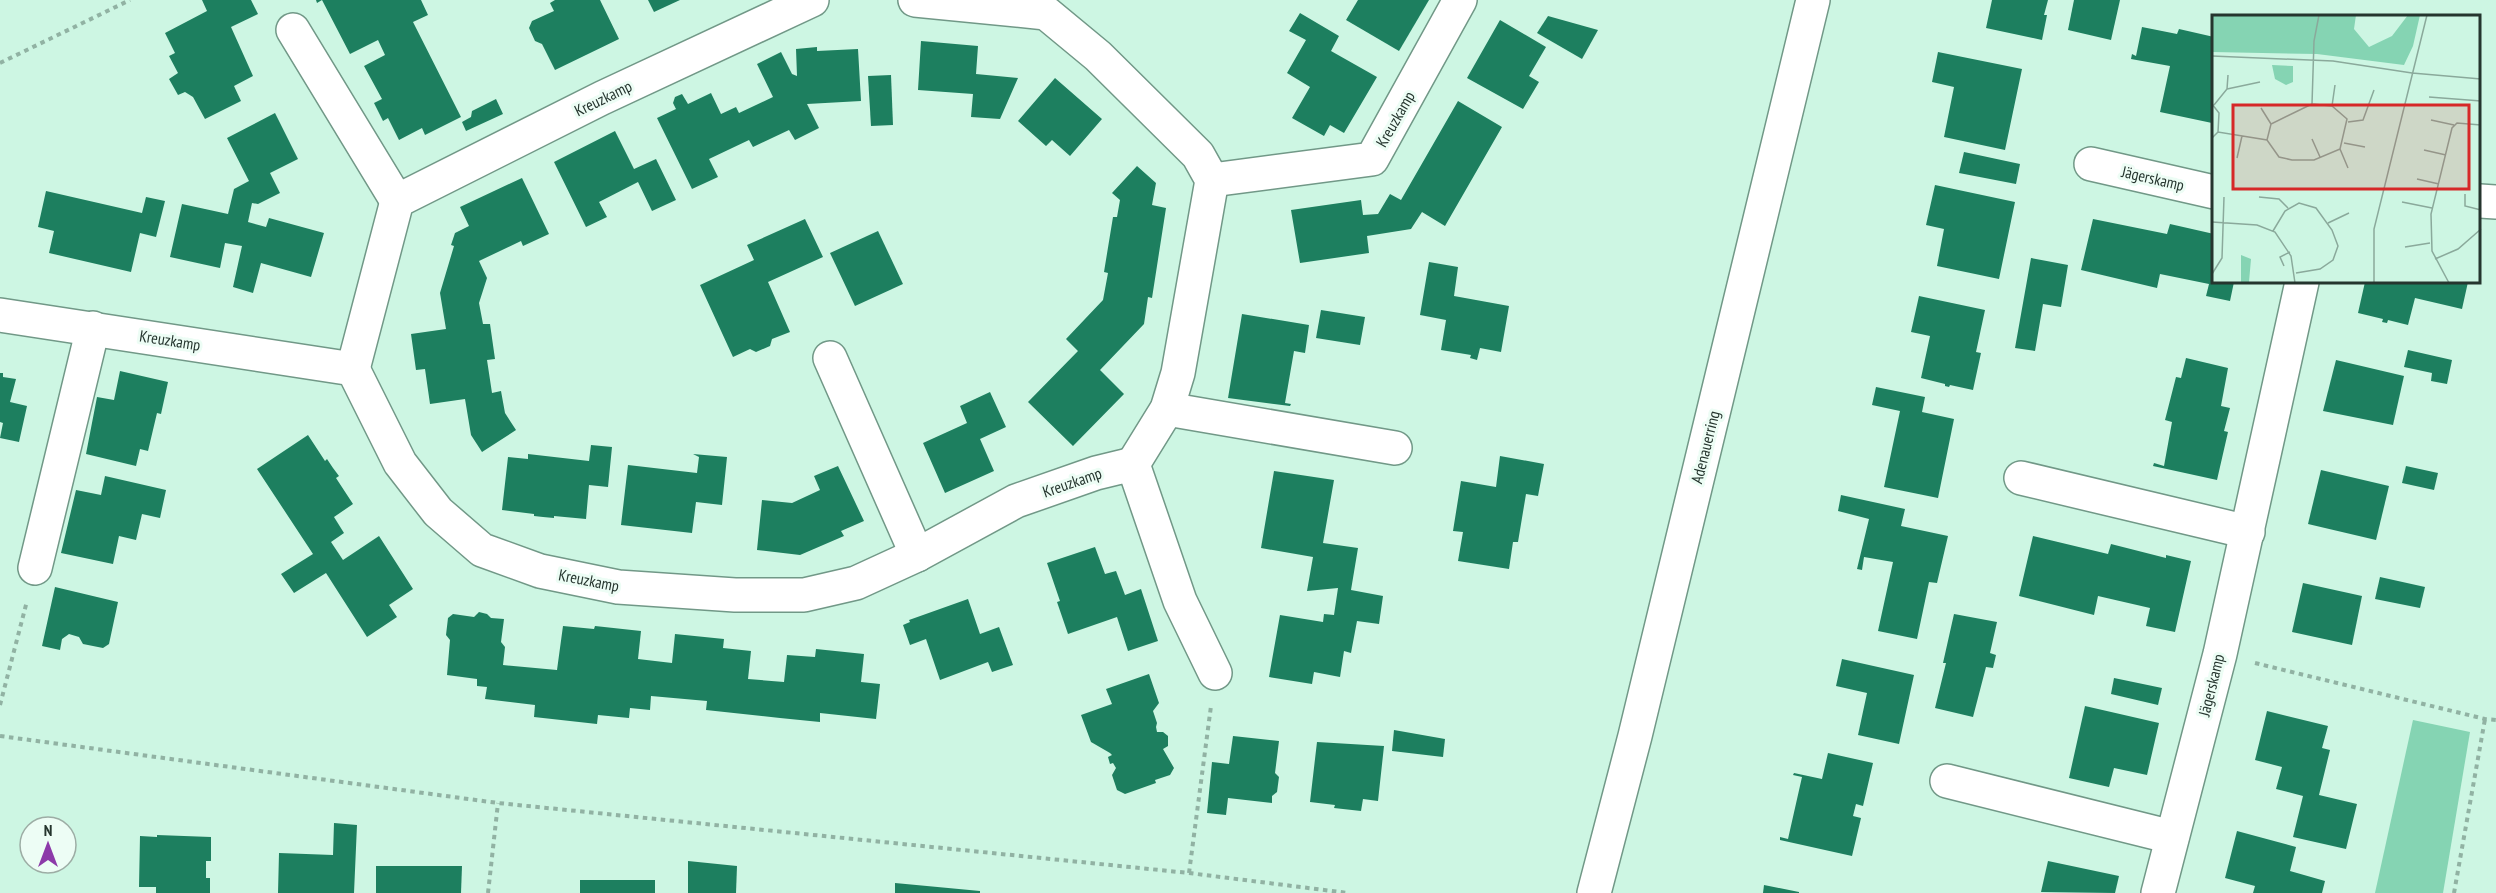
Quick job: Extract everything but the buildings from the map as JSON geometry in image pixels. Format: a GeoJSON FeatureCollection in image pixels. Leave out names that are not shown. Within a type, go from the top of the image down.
{"type":"FeatureCollection","features":[{"type":"Feature","properties":{"kind":"street","name":"Kreuzkamp"},"geometry":{"type":"LineString","coordinates":[[398,201],[602,98],[812,0]]}},
{"type":"Feature","properties":{"kind":"street"},"geometry":{"type":"LineString","coordinates":[[915,0],[1049,6],[1198,155],[1212,180],[1178,374],[1167,409],[1132,464],[1180,601],[1215,673]]}},
{"type":"Feature","properties":{"kind":"street","name":"Kreuzkamp"},"geometry":{"type":"LineString","coordinates":[[1212,180],[1372,159],[1460,0]]}},
{"type":"Feature","properties":{"kind":"street","name":"Adenauerring"},"geometry":{"type":"LineString","coordinates":[[1594,893],[1640,713],[1813,0]]}},
{"type":"Feature","properties":{"kind":"street"},"geometry":{"type":"LineString","coordinates":[[293,30],[398,201],[354,369]]}},
{"type":"Feature","properties":{"kind":"street","name":"Jägerskamp"},"geometry":{"type":"LineString","coordinates":[[2091,164],[2212,192]]}},
{"type":"Feature","properties":{"kind":"street"},"geometry":{"type":"LineString","coordinates":[[2481,201],[2496,202]]}},
{"type":"Feature","properties":{"kind":"street","name":"Jägerskamp"},"geometry":{"type":"LineString","coordinates":[[2158,893],[2220,654],[2302,284]]}},
{"type":"Feature","properties":{"kind":"street","name":"Kreuzkamp"},"geometry":{"type":"LineString","coordinates":[[0,315],[354,369],[400,463],[438,512],[482,550],[540,571],[618,587],[735,595],[804,595],[856,583],[917,555],[1016,501],[1096,473],[1132,464]]}},
{"type":"Feature","properties":{"kind":"street"},"geometry":{"type":"LineString","coordinates":[[35,568],[93,328]]}},
{"type":"Feature","properties":{"kind":"street"},"geometry":{"type":"LineString","coordinates":[[830,358],[917,555]]}},
{"type":"Feature","properties":{"kind":"street"},"geometry":{"type":"LineString","coordinates":[[1167,409],[1395,448]]}},
{"type":"Feature","properties":{"kind":"street"},"geometry":{"type":"LineString","coordinates":[[2021,478],[2248,532]]}},
{"type":"Feature","properties":{"kind":"street"},"geometry":{"type":"LineString","coordinates":[[1947,781],[2172,837]]}},
{"type":"Feature","properties":{"kind":"path"},"geometry":{"type":"LineString","coordinates":[[0,63],[130,0]]}},
{"type":"Feature","properties":{"kind":"path"},"geometry":{"type":"LineString","coordinates":[[0,705],[35,568]]}},
{"type":"Feature","properties":{"kind":"path"},"geometry":{"type":"LineString","coordinates":[[2220,654],[2496,720]]}},
{"type":"Feature","properties":{"kind":"path"},"geometry":{"type":"LineString","coordinates":[[1189,873],[1215,673]]}},
{"type":"Feature","properties":{"kind":"path"},"geometry":{"type":"LineString","coordinates":[[2454,893],[2485,719]]}},
{"type":"Feature","properties":{"kind":"path"},"geometry":{"type":"LineString","coordinates":[[0,736],[498,803],[1189,873],[1348,893]]}},
{"type":"Feature","properties":{"kind":"path"},"geometry":{"type":"LineString","coordinates":[[488,893],[498,803]]}},
{"type":"Feature","properties":{"kind":"green space"},"geometry":{"type":"Polygon","coordinates":[[[2413,720],[2470,732],[2443,893],[2375,893],[2413,720]]]}}]}
